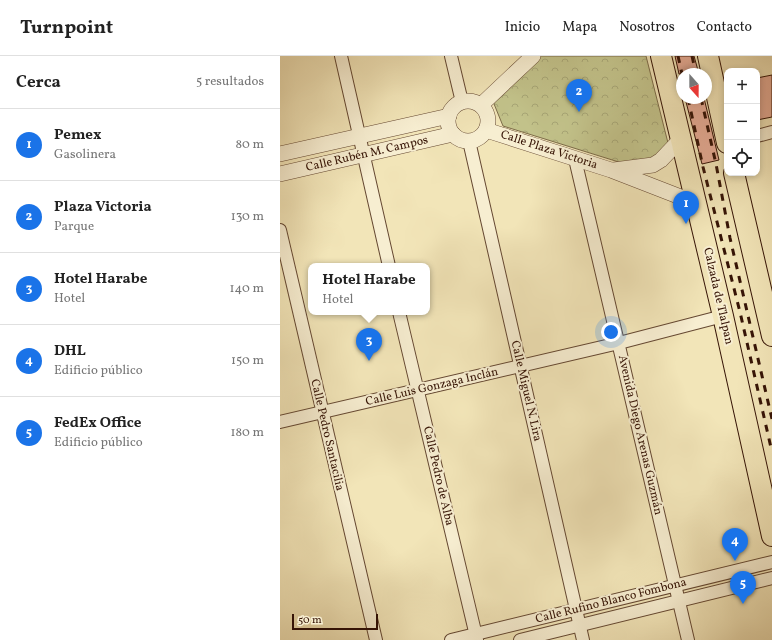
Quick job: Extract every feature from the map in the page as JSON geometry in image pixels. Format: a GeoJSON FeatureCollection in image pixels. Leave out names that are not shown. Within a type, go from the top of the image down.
{"type":"FeatureCollection","features":[{"type":"Feature","properties":{"kind":"highway","name":"Calzada de Tlalpan"},"geometry":{"type":"LineString","coordinates":[[661,56],[723,316],[772,536]]}},
{"type":"Feature","properties":{"kind":"highway"},"geometry":{"type":"LineString","coordinates":[[708,56],[726,140]]}},
{"type":"Feature","properties":{"kind":"highway"},"geometry":{"type":"LineString","coordinates":[[735,176],[771,327]]}},
{"type":"Feature","properties":{"kind":"street"},"geometry":{"type":"LineString","coordinates":[[341,56],[362,155],[388,263]]}},
{"type":"Feature","properties":{"kind":"street"},"geometry":{"type":"LineString","coordinates":[[451,56],[462,102]]}},
{"type":"Feature","properties":{"kind":"street"},"geometry":{"type":"LineString","coordinates":[[481,106],[533,56]]}},
{"type":"Feature","properties":{"kind":"street"},"geometry":{"type":"LineString","coordinates":[[472,101],[481,106],[486,111],[488,117],[489,124],[486,130],[479,138],[469,141],[460,140],[450,129],[449,116],[454,107],[462,102],[472,101]]}},
{"type":"Feature","properties":{"kind":"street","name":"Calle Rubén M. Campos"},"geometry":{"type":"LineString","coordinates":[[280,154],[449,116]]}},
{"type":"Feature","properties":{"kind":"street","name":"Calle Plaza Victoria"},"geometry":{"type":"LineString","coordinates":[[486,130],[611,170],[696,203]]}},
{"type":"Feature","properties":{"kind":"street"},"geometry":{"type":"LineString","coordinates":[[760,135],[772,132]]}},
{"type":"Feature","properties":{"kind":"street","name":"Calle Rubén M. Campos"},"geometry":{"type":"LineString","coordinates":[[280,174],[453,134]]}},
{"type":"Feature","properties":{"kind":"street","name":"Calle Plaza Victoria"},"geometry":{"type":"LineString","coordinates":[[611,170],[653,164],[661,160],[680,140]]}},
{"type":"Feature","properties":{"kind":"street","name":"Calle Miguel N. Lira"},"geometry":{"type":"LineString","coordinates":[[469,141],[583,640]]}},
{"type":"Feature","properties":{"kind":"street","name":"Avenida Diego Arenas Guzmán"},"geometry":{"type":"LineString","coordinates":[[575,159],[688,640]]}},
{"type":"Feature","properties":{"kind":"street","name":"Calle Pedro Santacilia"},"geometry":{"type":"LineString","coordinates":[[280,230],[376,640]]}},
{"type":"Feature","properties":{"kind":"street","name":"Calle Pedro de Alba"},"geometry":{"type":"LineString","coordinates":[[400,315],[476,637]]}},
{"type":"Feature","properties":{"kind":"street","name":"Calle Luis Gonzaga Inclán"},"geometry":{"type":"LineString","coordinates":[[280,422],[619,343],[723,316]]}},
{"type":"Feature","properties":{"kind":"street","name":"Calle Rufino Blanco Fombona"},"geometry":{"type":"LineString","coordinates":[[451,640],[476,637],[576,610],[772,562]]}},
{"type":"Feature","properties":{"kind":"street","name":"Calle Rufino Blanco Fombona"},"geometry":{"type":"LineString","coordinates":[[520,640],[579,624],[772,578]]}},
{"type":"Feature","properties":{"kind":"green space"},"geometry":{"type":"Polygon","coordinates":[[[536,56],[646,56],[668,143],[656,158],[622,163],[503,126],[492,99],[536,56]]]}},
{"type":"Feature","properties":{"kind":"building"},"geometry":{"type":"Polygon","coordinates":[[[675,56],[694,56],[697,68],[678,68],[675,56]]]}},
{"type":"Feature","properties":{"kind":"building"},"geometry":{"type":"Polygon","coordinates":[[[772,75],[772,117],[760,119],[760,104],[760,77],[772,75]]]}},
{"type":"Feature","properties":{"kind":"building"},"geometry":{"type":"Polygon","coordinates":[[[687,104],[705,104],[719,160],[702,164],[687,104]]]}},
{"type":"Feature","properties":{"kind":"railway"},"geometry":{"type":"LineString","coordinates":[[678,56],[681,68]]}},
{"type":"Feature","properties":{"kind":"railway"},"geometry":{"type":"LineString","coordinates":[[692,56],[695,68]]}},
{"type":"Feature","properties":{"kind":"railway"},"geometry":{"type":"LineString","coordinates":[[689,104],[703,167],[740,312],[772,452]]}},
{"type":"Feature","properties":{"kind":"railway"},"geometry":{"type":"LineString","coordinates":[[702,104],[716,164],[730,238],[772,419]]}},
{"type":"Feature","properties":{"kind":"place","name":"Plaza Victoria"},"geometry":{"type":"Point","coordinates":[579,112]}},
{"type":"Feature","properties":{"kind":"place","name":"Pemex"},"geometry":{"type":"Point","coordinates":[686,224]}},
{"type":"Feature","properties":{"kind":"place","name":"Hotel Harabe"},"geometry":{"type":"Point","coordinates":[369,361]}},
{"type":"Feature","properties":{"kind":"place","name":"DHL"},"geometry":{"type":"Point","coordinates":[735,561]}},
{"type":"Feature","properties":{"kind":"place","name":"FedEx Office"},"geometry":{"type":"Point","coordinates":[743,604]}}]}
